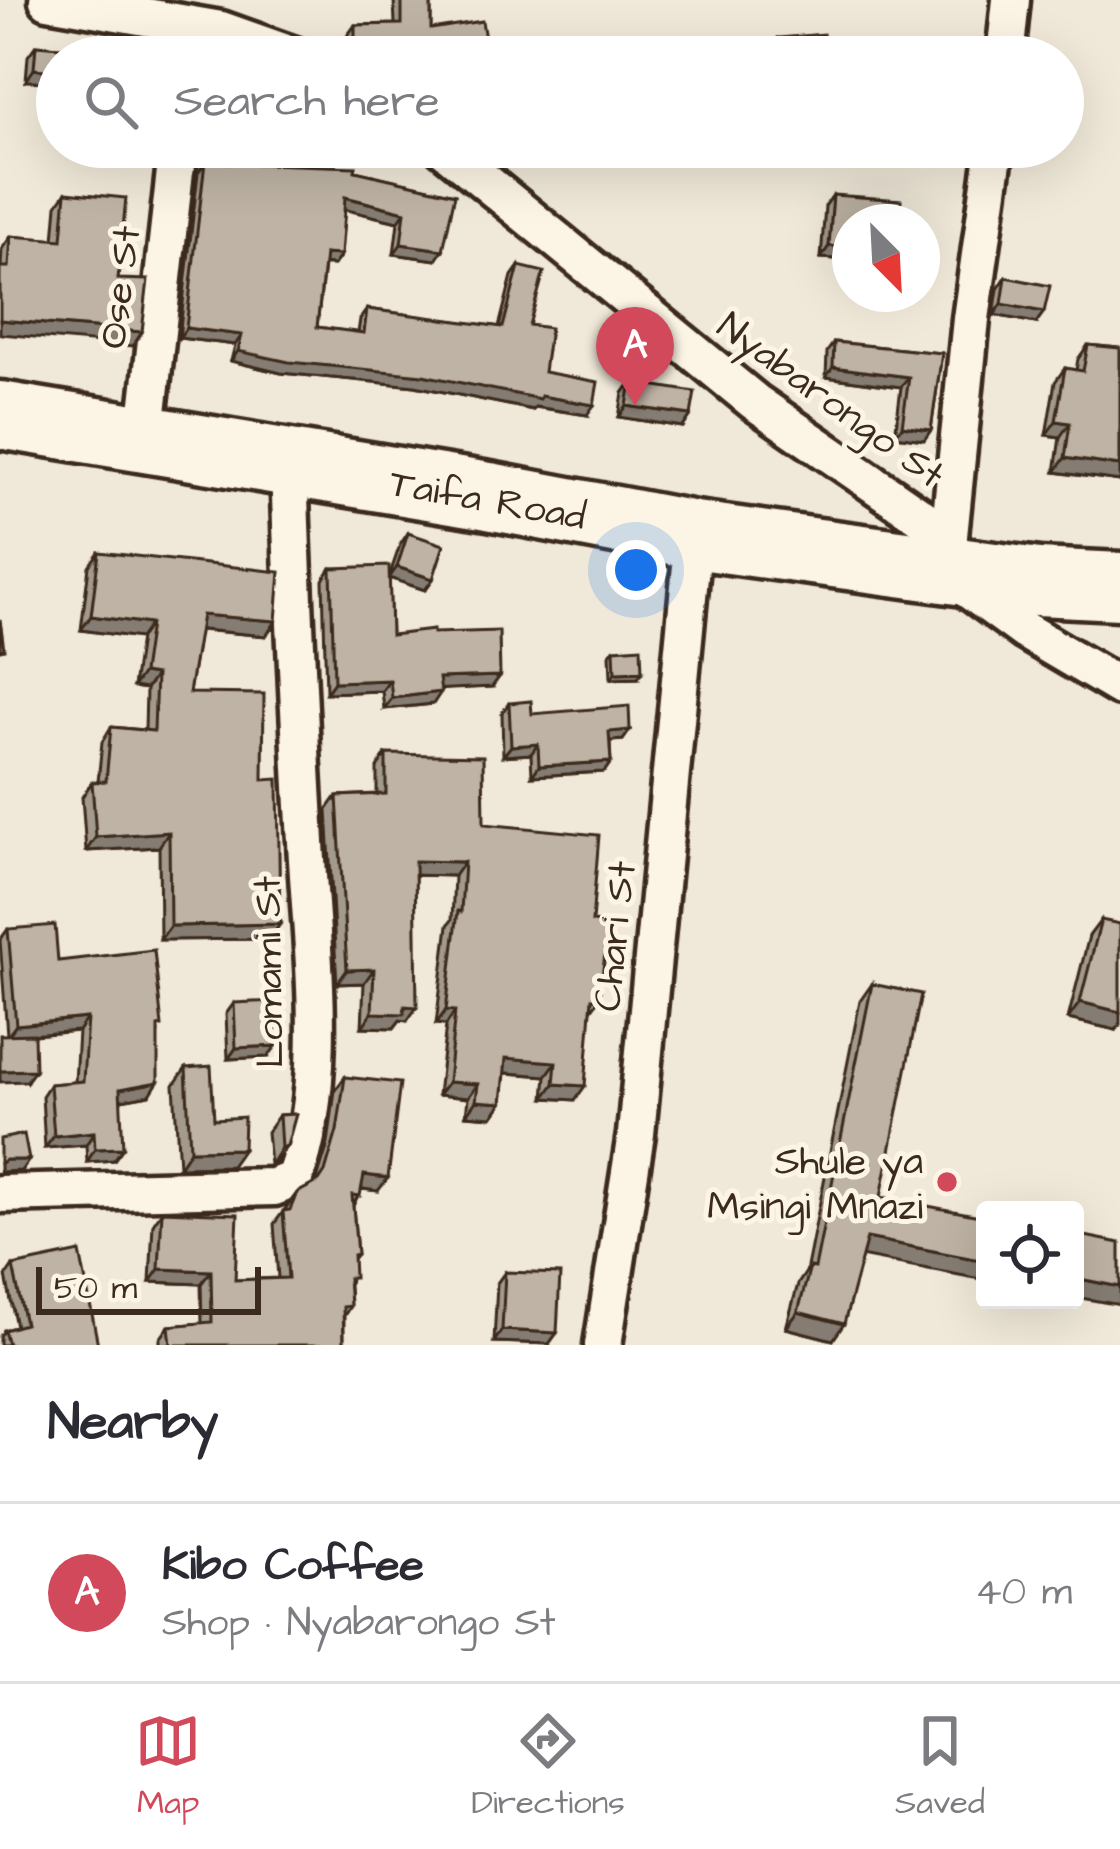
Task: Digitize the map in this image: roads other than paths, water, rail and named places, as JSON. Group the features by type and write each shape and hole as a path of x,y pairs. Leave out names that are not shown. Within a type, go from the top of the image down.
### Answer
{"highway":[{"name":"Taifa Road","path":"0,416 489,496 694,535 945,553 1038,582 1120,586"}],"street":[{"path":"48,0 228,30"},
{"path":"1007,36 1011,0"},
{"name":"Ose St","path":"145,439 176,168"},
{"name":"Nyabarongo St","path":"469,168 945,553 1025,631 1120,687"},
{"path":"945,553 992,168"},
{"name":"Lomami St","path":"0,1194 274,1187 294,1179 303,1156 318,1028 289,466"},
{"name":"Chari St","path":"603,1345 636,1134 694,535"},
{"path":"1038,582 1120,561"}],"place":[{"name":"Kibo Coffee","path":"635,406"},
{"name":"Shule ya Msingi Mnazi","path":"947,1182"}]}
